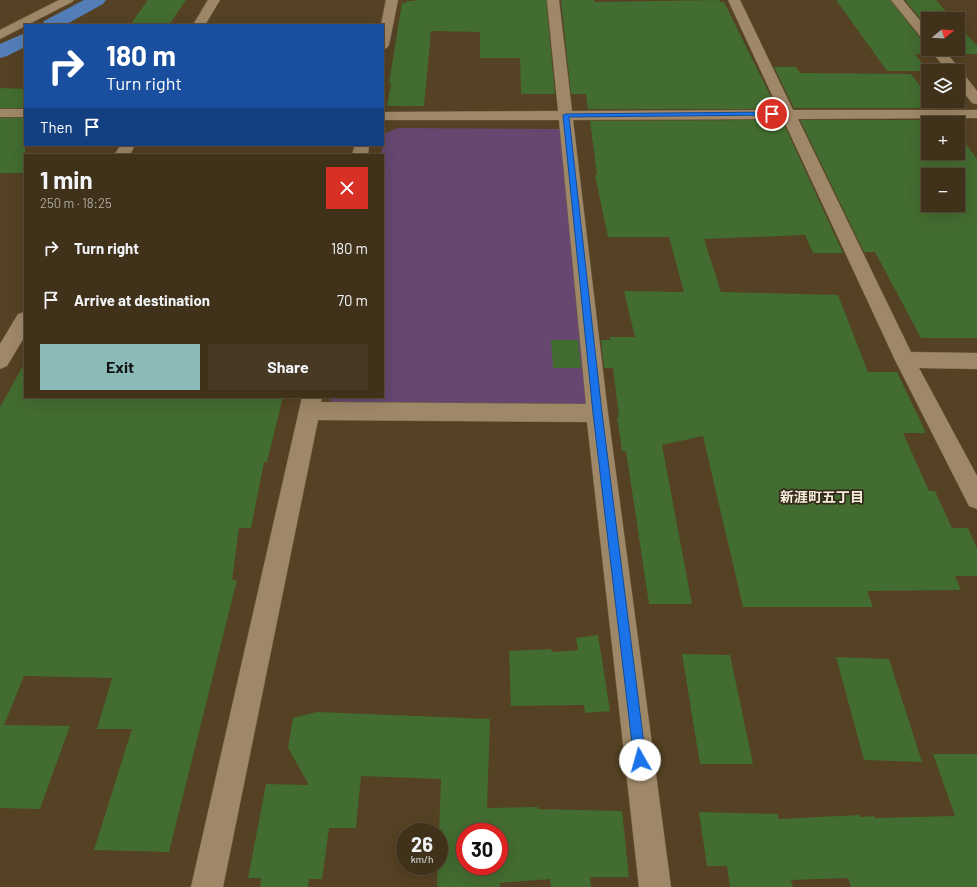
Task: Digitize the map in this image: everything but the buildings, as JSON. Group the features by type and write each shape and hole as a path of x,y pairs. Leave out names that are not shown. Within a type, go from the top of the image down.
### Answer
{"street":[{"path":"0,35 68,0"},
{"path":"200,24 214,0"},
{"path":"384,40 392,0"},
{"path":"554,0 597,413 655,887"},
{"path":"734,0 905,360 977,499"},
{"path":"897,0 921,29"},
{"path":"942,56 948,64"},
{"path":"965,85 977,100"},
{"path":"2,116 24,113"},
{"path":"384,116 977,114"},
{"path":"0,361 24,321"},
{"path":"905,360 977,361"},
{"path":"207,887 311,404 597,413"}],"shaded area":[{"path":"398,128 565,129 594,408 340,409 330,400 330,398 384,398 384,154 381,154 383,146 384,146 385,133"}],"waterway":[{"path":"53,24 97,0"},
{"path":"0,52 24,40"}],"district":[{"name":"新涯町五丁目","path":"822,496"}],"route":[{"path":"640,760 597,413 566,115 772,114"}]}
